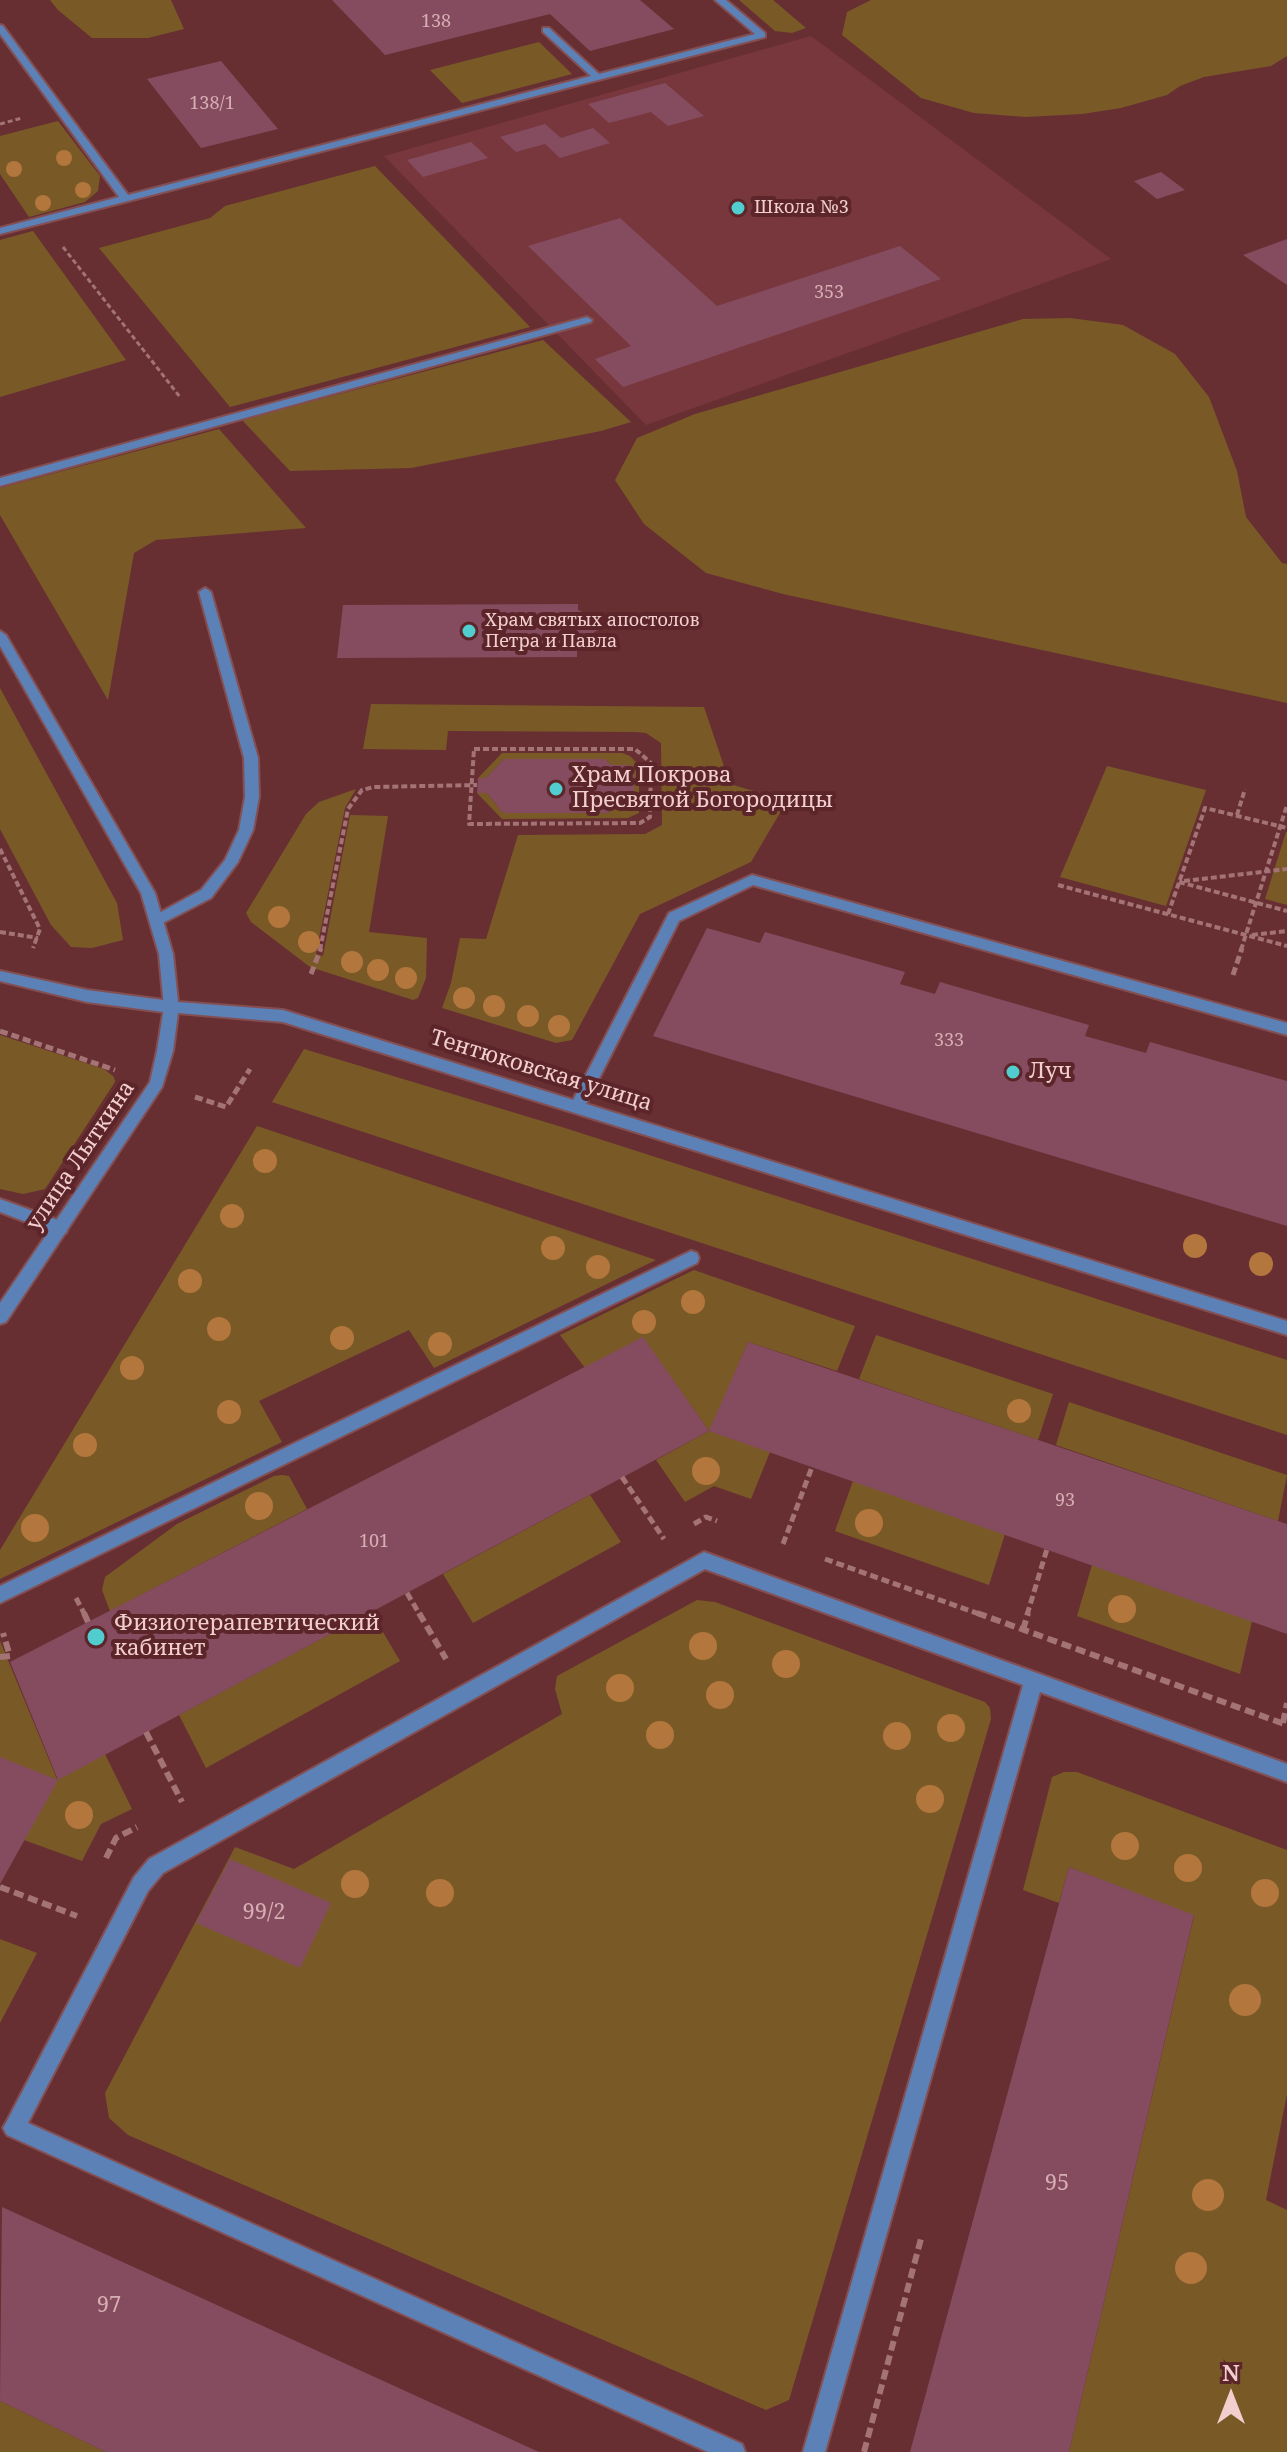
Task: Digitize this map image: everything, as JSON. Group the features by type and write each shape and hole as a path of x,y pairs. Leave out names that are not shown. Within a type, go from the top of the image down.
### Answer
{"street":[{"path":"0,231 762,35 720,0"},
{"path":"0,28 126,199"},
{"path":"546,30 597,77"},
{"path":"0,482 587,320"},
{"path":"157,921 206,894 231,862 246,830 252,797 251,758 205,592"},
{"path":"0,635 148,893 166,954 171,1007"},
{"path":"578,1106 674,917 752,880 1287,1029"},
{"name":"Тентюковская улица","path":"4,978 87,996 171,1007 283,1016 1287,1328"},
{"name":"улица Лыткина","path":"0,1317 157,1083 171,1007"},
{"path":"0,1205 60,1228"},
{"path":"0,1595 691,1258"},
{"path":"734,2452 14,2128 127,1910 156,1866 704,1560 1287,1773"},
{"path":"814,2452 1034,1680"}],"path":[{"path":"0,124 25,118"},
{"path":"42,220 203,426"},
{"path":"474,749 635,749 651,763 650,817 640,823 469,824 474,785 474,749"},
{"path":"311,974 324,934 348,809 362,790 374,787 474,785"},
{"path":"1237,815 1245,789"},
{"path":"1247,936 1287,805"},
{"path":"1168,914 1205,808 1287,828"},
{"path":"0,849 40,929 38,938 4,978"},
{"path":"1179,882 1287,869"},
{"path":"1179,882 1287,911"},
{"path":"1058,885 1287,946"},
{"path":"1247,936 1287,931"},
{"path":"0,932 38,938"},
{"path":"0,1031 115,1070"},
{"path":"195,1097 226,1107 250,1069"},
{"path":"783,1544 812,1467"},
{"path":"622,1477 665,1540"},
{"path":"706,1517 732,1526"},
{"path":"770,1540 798,1550"},
{"path":"1023,1630 1047,1549"},
{"path":"813,1555 1285,1724 1287,1703"},
{"path":"407,1593 446,1659"},
{"path":"75,1596 88,1622"},
{"path":"0,1657 10,1656"},
{"path":"146,1732 182,1802"},
{"path":"0,1887 77,1916"}],"shaded area":[{"path":"50,0 171,0 184,29 148,38 92,38"},
{"path":"739,0 773,0 806,28 792,33 775,31"},
{"path":"871,0 1287,0 1287,56 1271,66 1204,77 1180,86 1167,95 1121,108 1026,117 974,113 921,98 842,35 847,12"},
{"name":"Школа №3","path":"811,36 1111,259 646,425 384,156"},
{"path":"539,42 572,74 462,103 430,70"},
{"path":"58,121 100,176 98,191 85,202 29,217 0,174 0,136"},
{"path":"375,166 530,327 230,407 99,248 210,218 225,206"},
{"path":"33,231 126,360 0,397 0,240"},
{"path":"1070,318 1123,325 1175,354 1209,397 1237,471 1246,517 1282,563 1287,564 1287,703 783,594 706,573 644,524 615,480 637,438 695,414 1023,319"},
{"path":"543,340 631,422 601,431 411,468 290,471 242,420"},
{"path":"219,429 306,528 156,540 134,553 108,700 0,515 0,488"},
{"path":"0,688 117,903 123,940 92,948 71,947 51,925 0,829"},
{"path":"371,704 704,707 730,784 787,801 751,862 640,914 572,1040 556,1043 442,1008 451,983 460,938 486,939 518,835 645,834 662,825 661,743 646,733 635,732 448,731 446,750 363,749"},
{"path":"502,753 622,753 630,756 639,765 639,813 628,818 502,819 477,793 487,793 503,813 608,813 613,808 634,806 634,767 611,765 605,759 504,759 486,778 478,778"},
{"path":"1107,766 1206,790 1166,906 1060,877"},
{"path":"356,789 345,808 316,954 323,956 350,815 388,816 369,932 427,938 426,978 418,998 413,1000 310,967 251,922 246,913 306,814 319,802"},
{"path":"1287,832 1287,905 1265,899"},
{"path":"0,1035 104,1069 114,1077 115,1082 45,1189 23,1194 0,1189"},
{"path":"304,1049 565,1128 1287,1360 1287,1435 272,1102"},
{"path":"257,1126 656,1260 434,1368 409,1330 259,1401 282,1442 0,1579 0,1550"},
{"path":"694,1270 855,1326 837,1371 748,1342 710,1431 770,1452 751,1499 714,1486 685,1502 656,1460 709,1431 643,1338 585,1368 560,1335"},
{"path":"876,1335 1053,1394 1038,1440 859,1379"},
{"path":"1069,1402 1287,1475 1278,1521 1056,1445"},
{"path":"274,1476 289,1476 307,1509 110,1611 102,1590 105,1577 177,1524"},
{"path":"853,1481 1005,1534 989,1585 835,1531"},
{"path":"590,1495 621,1542 473,1623 443,1574"},
{"path":"1092,1565 1252,1621 1240,1674 1077,1616"},
{"path":"697,1600 715,1602 985,1702 990,1708 991,1719 789,2400 766,2410 128,2135 109,2118 105,2093 235,1847 294,1869 562,1714 555,1689 557,1676"},
{"path":"371,1612 400,1661 206,1768 179,1715"},
{"path":"0,1641 57,1779 105,1754 132,1809 101,1824 82,1861 24,1840 0,1757"},
{"path":"1064,1772 1077,1772 1287,1850 1287,2094 1266,2200 1287,2210 1287,2452 1069,2452 1194,1916 1069,1867 1059,1903 1023,1890 1052,1777"},
{"path":"0,1939 37,1953 0,2023"},
{"path":"0,2401 106,2452 0,2452"}],"building":[{"path":"332,0 640,0 674,29 590,51 550,14 385,55"},
{"path":"221,61 278,129 201,148 147,79"},
{"path":"665,83 704,116 668,126 651,112 609,123 588,104"},
{"path":"545,124 561,138 593,128 610,143 560,158 545,144 516,152 500,137"},
{"path":"471,142 488,158 423,177 407,160"},
{"path":"1161,172 1185,190 1157,199 1134,181"},
{"path":"620,218 717,306 900,246 941,279 623,387 595,359 631,346 528,246"},
{"path":"1287,239 1287,285 1243,255"},
{"name":"Храм святых апостолов Петра и Павла","path":"578,604 578,610 590,615 585,621 595,623 600,629 584,638 592,644 577,651 577,657 337,658 343,605"},
{"name":"Храм Покрова Пресвятой Богородицы","path":"504,759 605,759 611,765 629,765 634,767 634,806 613,808 608,813 503,813 487,793 477,793 478,778 486,778"},
{"name":"Луч","path":"707,928 760,943 765,932 905,972 900,984 935,994 940,982 1089,1025 1085,1036 1146,1053 1150,1042 1287,1081 1287,1226 653,1036"},
{"path":"643,1337 709,1431 58,1780 10,1662"},
{"path":"748,1342 1287,1524 1287,1634 709,1431"},
{"path":"0,1757 58,1780 0,1884"},
{"path":"230,1859 331,1903 300,1968 196,1923"},
{"path":"1069,1867 1194,1915 1069,2452 910,2452"},
{"path":"2,2207 539,2452 106,2452 0,2401"}],"place":[{"name":"Школа №3","path":"738,208"},
{"name":"Храм святых апостолов Петра и Павла","path":"469,631"},
{"name":"Храм Покрова Пресвятой Богородицы","path":"556,789"},
{"name":"Луч","path":"1013,1072"},
{"name":"Физиотерапевтический кабинет","path":"96,1637"}]}
